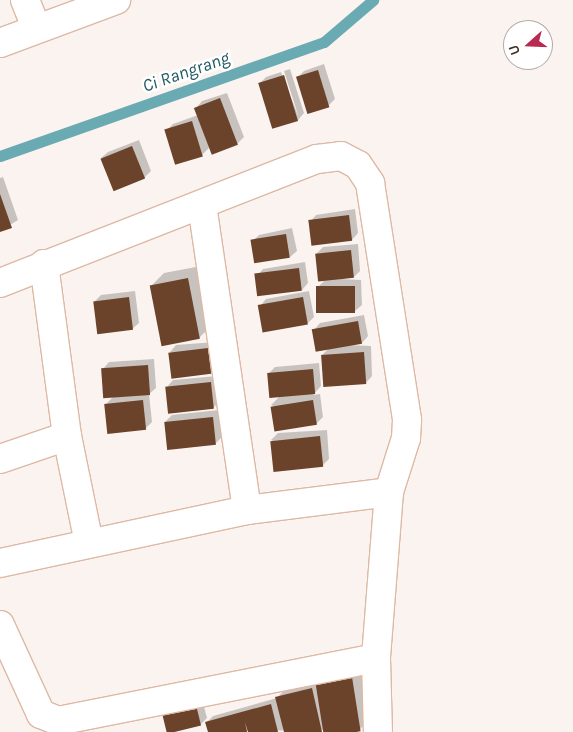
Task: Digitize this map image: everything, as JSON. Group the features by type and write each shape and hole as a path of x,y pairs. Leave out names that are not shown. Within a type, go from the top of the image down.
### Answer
{"street":[{"path":"25,0 37,29"},
{"path":"0,43 116,0"},
{"path":"0,283 44,264 326,156 350,158 365,175 370,183 407,420 406,438 389,492 376,658 378,732"},
{"path":"202,205 247,510"},
{"path":"44,264 66,436 90,543"},
{"path":"0,459 66,436"},
{"path":"0,563 247,510 389,492"},
{"path":"0,625 42,714 58,721 376,658"}],"building":[{"path":"318,70 329,107 307,114 296,77"},
{"path":"284,75 298,121 272,129 258,83"},
{"path":"220,98 238,145 212,155 194,108"},
{"path":"192,121 203,156 175,165 164,129"},
{"path":"132,146 145,178 114,191 100,159"},
{"path":"0,194 12,228 0,232"},
{"path":"349,215 352,241 311,246 308,220"},
{"path":"286,234 290,258 254,263 250,240"},
{"path":"351,250 354,278 318,282 315,254"},
{"path":"299,268 302,291 257,296 254,273"},
{"path":"188,278 200,339 162,346 150,285"},
{"path":"316,286 355,286 355,313 316,313"},
{"path":"129,297 133,330 97,334 93,301"},
{"path":"303,297 308,325 263,333 258,305"},
{"path":"358,321 362,344 316,352 312,329"},
{"path":"208,348 211,374 171,379 168,353"},
{"path":"364,352 366,384 323,387 321,355"},
{"path":"148,365 150,395 103,398 101,368"},
{"path":"313,369 315,394 269,398 267,373"},
{"path":"211,382 214,409 168,414 165,387"},
{"path":"143,400 146,430 107,434 104,404"},
{"path":"313,400 317,425 274,431 271,407"},
{"path":"213,417 216,445 167,450 164,422"},
{"path":"320,436 323,467 274,472 270,441"},
{"path":"352,677 361,731 323,732 315,683"},
{"path":"312,688 322,732 284,732 275,697"},
{"path":"271,704 278,732 248,732 245,722 247,732 208,732 205,722"},
{"path":"196,705 201,725 167,732 162,713"}],"waterway":[{"name":"Ci Rangrang","path":"0,156 324,42 373,0"}]}
